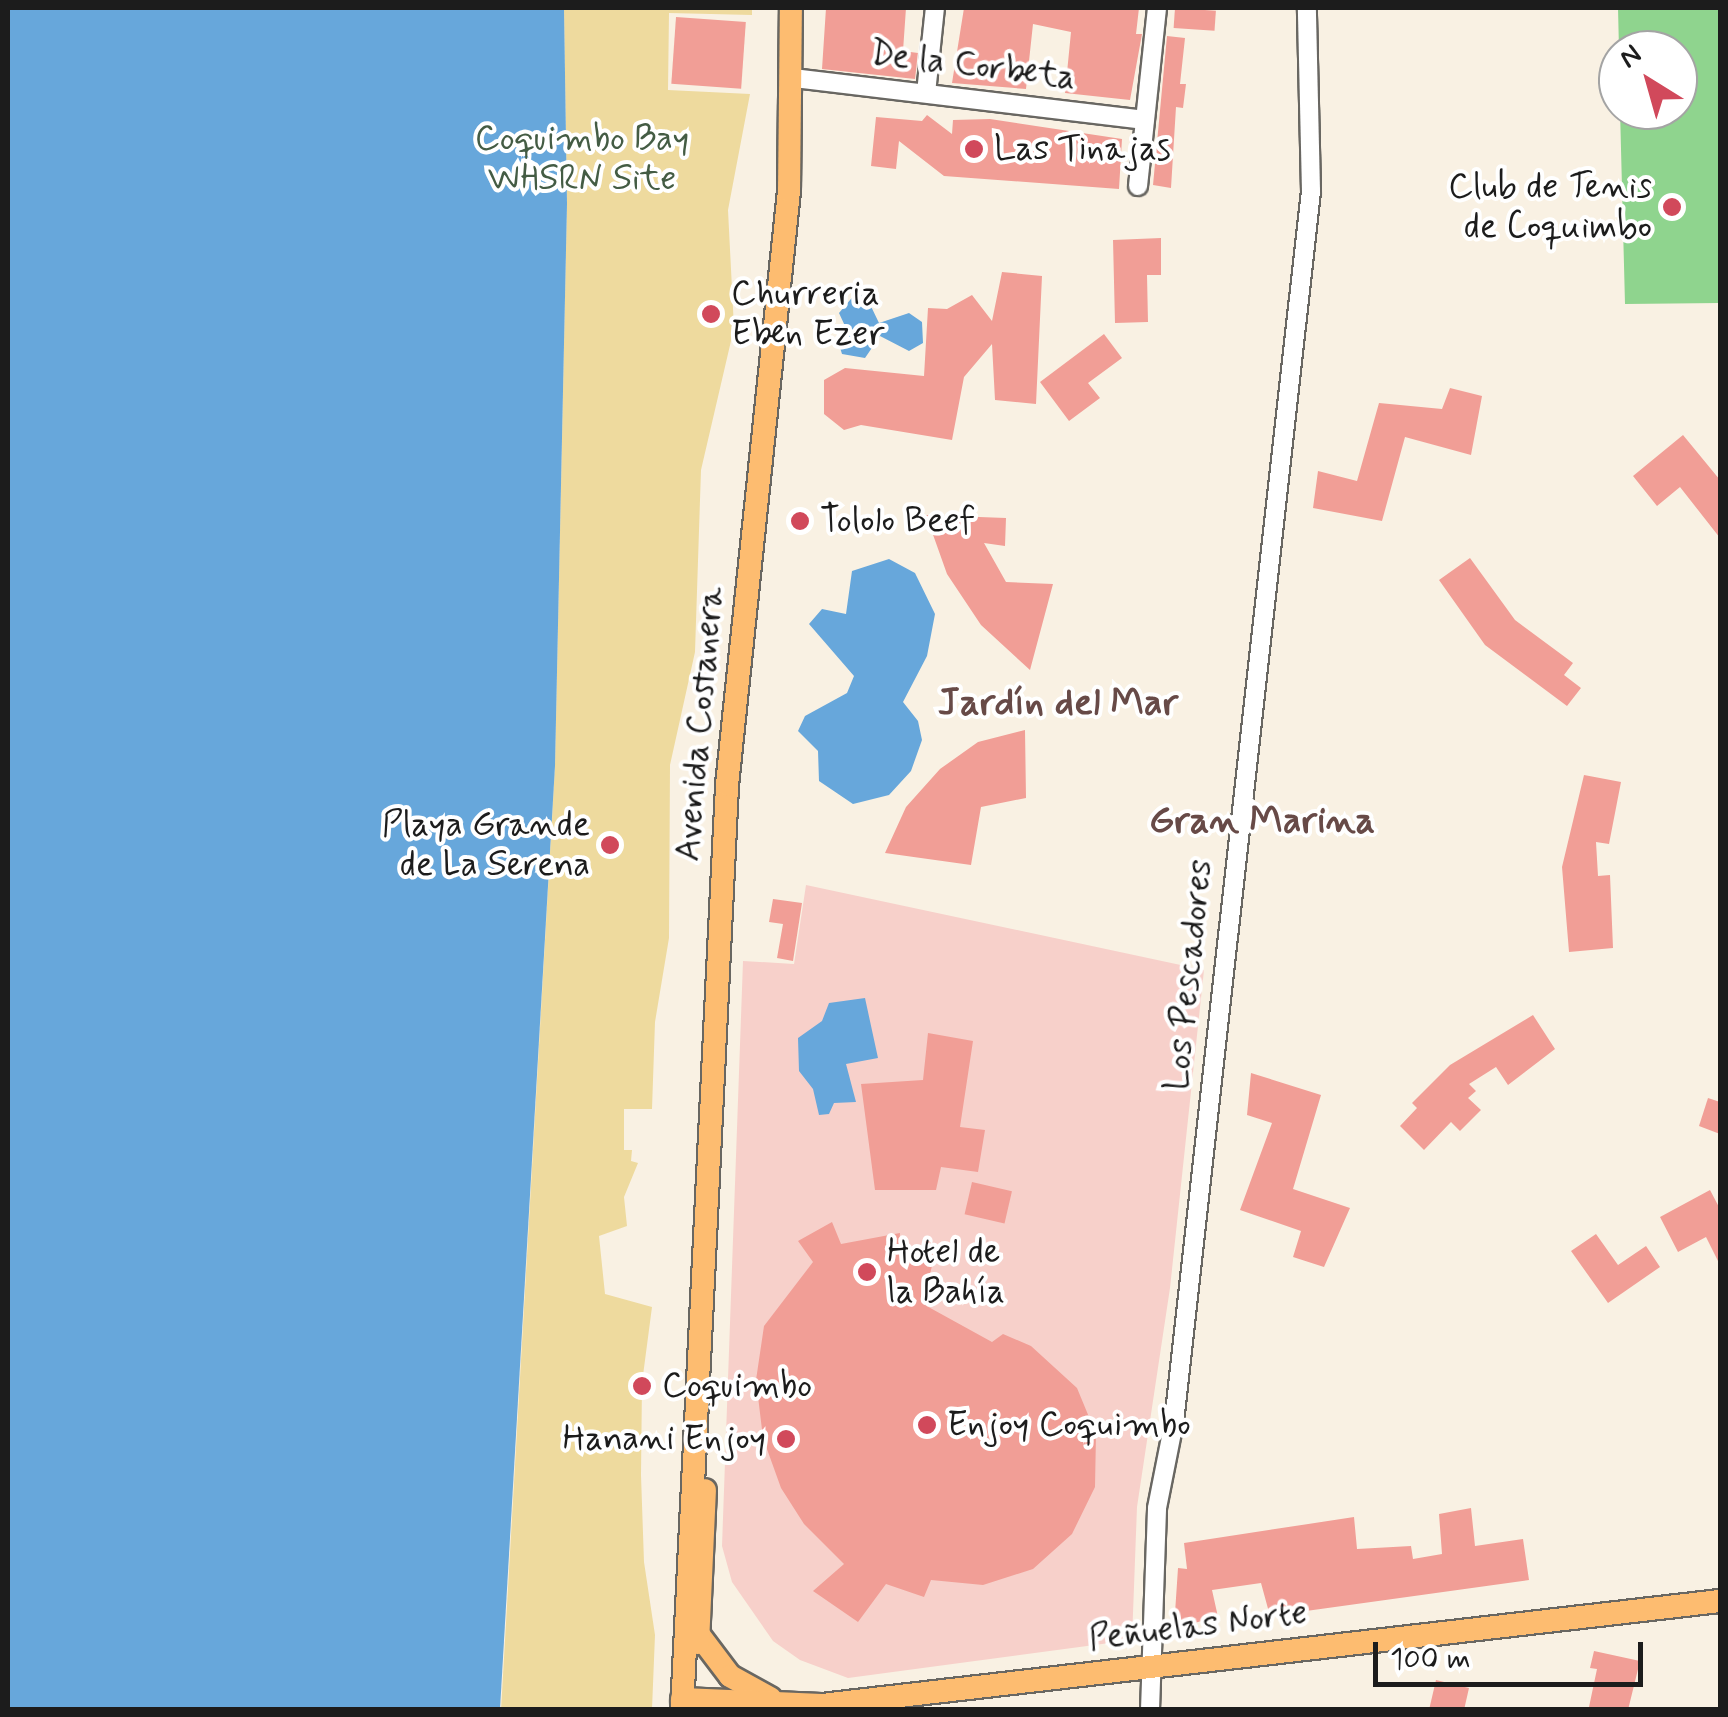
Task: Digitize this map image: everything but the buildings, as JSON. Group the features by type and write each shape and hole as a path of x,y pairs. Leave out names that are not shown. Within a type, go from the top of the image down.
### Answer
{"main road":[{"name":"Avenida Costanera","path":"689,1704 727,784 789,191 793,78 790,8"},
{"name":"Avenida Costanera","path":"689,1704 699,1635 706,1518 699,1448"},
{"name":"Peñuelas Norte","path":"689,1704 822,1704 1720,1601"},
{"path":"699,1635 730,1676 787,1706"}],"street":[{"path":"926,93 936,8"},
{"path":"1138,186 1157,8"},
{"name":"Los Pescadores","path":"1150,1710 1158,1508 1174,1422 1311,191 1308,8"},
{"name":"De la Corbeta","path":"793,78 1144,120"}],"shaded area":[{"path":"806,885 1204,970 1170,1288 1137,1507 1132,1640 848,1678 800,1660 773,1641 732,1582 722,1546 743,961 794,964"}],"green space":[{"name":"Club de Tenis de Coquimbo","path":"1618,8 1720,8 1720,303 1625,304 1621,130 1698,130 1698,30 1619,30"}],"sand":[{"name":"Playa Grande de La Serena","path":"564,8 752,8 752,15 669,13 668,90 750,94 728,210 734,328 701,470 695,652 670,765 669,938 655,1022 652,1109 624,1109 624,1150 632,1150 631,1161 638,1163 624,1197 627,1226 599,1236 605,1294 652,1307 642,1383 641,1475 644,1562 655,1635 652,1709 501,1710 555,766 567,204"}],"water":[{"path":"8,8 564,8 567,204 555,766 500,1709 8,1709"},
{"path":"856,293 867,298 879,323 909,313 922,322 923,343 909,351 880,336 865,358 842,354 837,338 845,326 839,313"},
{"path":"889,559 915,573 935,614 927,656 903,702 918,721 922,740 911,771 889,795 853,804 819,781 818,751 798,731 805,716 847,693 854,676 809,624 822,609 846,614 852,571"},
{"path":"865,998 878,1058 846,1064 856,1102 834,1103 829,1114 819,1115 813,1089 799,1071 798,1038 822,1021 829,1003"}],"place":[{"name":"Las Tinajas","path":"974,149"},
{"name":"Club de Tenis de Coquimbo","path":"1672,207"},
{"name":"Churreria Eben Ezer","path":"711,314"},
{"name":"Tololo Beef","path":"800,521"},
{"name":"Playa Grande de La Serena","path":"610,845"},
{"name":"Hotel de la Bahía","path":"867,1272"},
{"name":"Coquimbo","path":"642,1386"},
{"name":"Enjoy Coquimbo","path":"927,1425"},
{"name":"Hanani Enjoy","path":"786,1439"}],"district":[{"name":"Jardín del Mar","path":"1058,704"},
{"name":"Gran Marina","path":"1262,822"}],"park label":[{"name":"Coquimbo Bay WHSRN Site","path":"582,159"}]}
